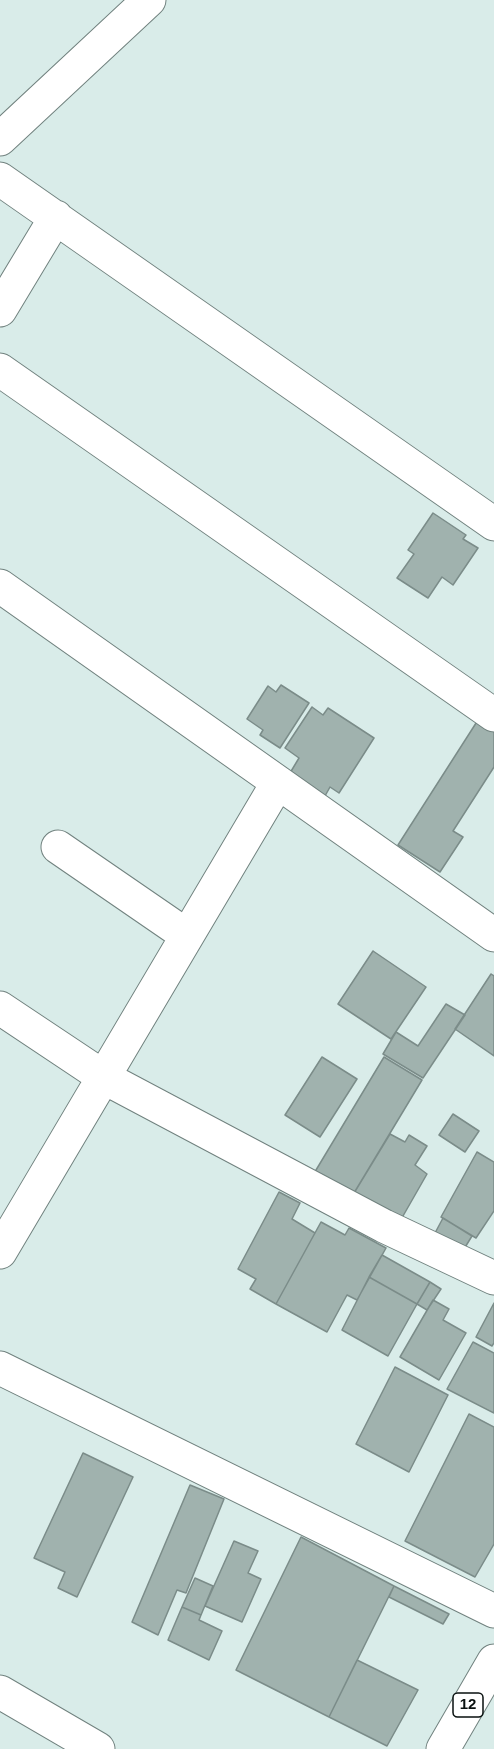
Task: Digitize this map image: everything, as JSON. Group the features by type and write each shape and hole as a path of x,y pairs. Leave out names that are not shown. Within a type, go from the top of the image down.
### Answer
{"street":[{"path":"0,139 149,0"},
{"path":"0,179 494,524"},
{"path":"0,310 56,217"},
{"path":"0,370 494,715"},
{"path":"0,586 277,784 494,935"},
{"path":"4,1236 105,1078 186,935 277,784"},
{"path":"58,847 186,935"},
{"path":"0,1008 105,1078 384,1226 494,1278"},
{"path":"0,1368 494,1611"},
{"name":"12","path":"443,1749 494,1661"},
{"path":"0,1692 98,1749"}],"building":[{"path":"433,513 466,535 463,539 478,548 453,585 442,577 428,598 397,578 414,554 408,550"},
{"path":"281,685 309,703 280,748 260,735 263,730 247,719 268,686 276,692"},
{"path":"312,707 323,715 328,708 374,738 339,793 330,787 325,796 290,773 299,758 285,748"},
{"path":"478,720 494,730 494,767 453,831 463,837 440,872 398,845"},
{"path":"373,951 426,987 391,1039 338,1004"},
{"path":"491,974 494,976 494,1056 455,1029"},
{"path":"446,1004 465,1015 423,1078 383,1054 396,1032 418,1046"},
{"path":"322,1057 357,1079 320,1137 285,1115"},
{"path":"384,1057 422,1080 351,1198 313,1175"},
{"path":"453,1114 479,1131 465,1152 439,1135"},
{"path":"390,1134 405,1142 409,1135 427,1146 415,1165 427,1174 399,1223 351,1198"},
{"path":"477,1152 494,1162 494,1211 476,1238 441,1217"},
{"path":"279,1192 300,1203 292,1219 315,1233 276,1304 250,1289 256,1279 238,1269"},
{"path":"443,1218 472,1236 464,1249 435,1233"},
{"path":"321,1222 345,1235 349,1228 386,1248 357,1300 347,1295 327,1332 276,1304"},
{"path":"382,1255 430,1282 417,1304 369,1277"},
{"path":"369,1277 417,1304 388,1356 342,1330"},
{"path":"430,1282 441,1289 427,1310 417,1304"},
{"path":"433,1300 449,1309 443,1320 466,1333 439,1380 400,1357"},
{"path":"494,1303 494,1343 492,1346 476,1337"},
{"path":"473,1342 494,1353 494,1413 447,1389"},
{"path":"395,1367 448,1395 409,1472 356,1444"},
{"path":"469,1414 494,1427 494,1544 475,1577 405,1541"},
{"path":"83,1453 133,1477 77,1597 58,1588 65,1572 34,1558"},
{"path":"190,1485 224,1499 186,1593 177,1590 158,1635 132,1622"},
{"path":"301,1537 394,1586 329,1717 236,1670"},
{"path":"234,1541 258,1551 248,1573 261,1579 242,1622 205,1606"},
{"path":"195,1578 213,1586 201,1615 182,1607"},
{"path":"394,1586 449,1614 443,1624 389,1597"},
{"path":"182,1607 201,1615 199,1620 222,1631 209,1660 168,1640"},
{"path":"357,1660 418,1690 387,1746 329,1717"}]}
